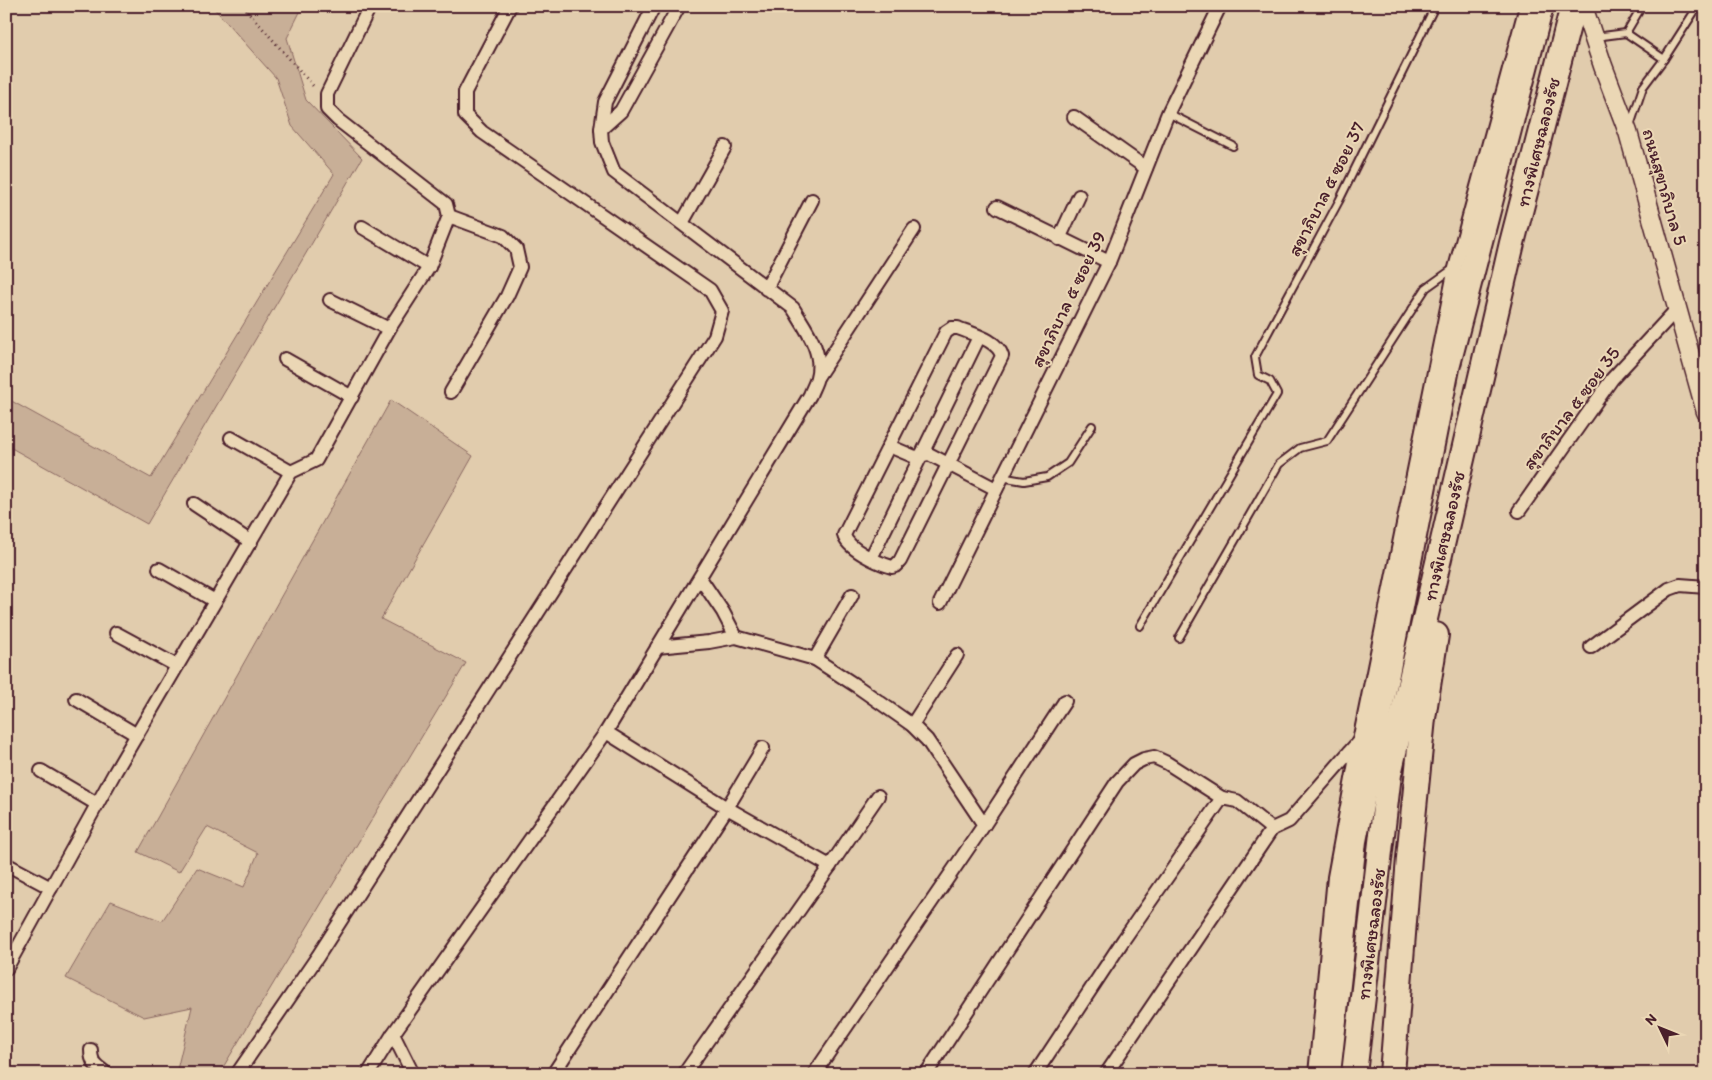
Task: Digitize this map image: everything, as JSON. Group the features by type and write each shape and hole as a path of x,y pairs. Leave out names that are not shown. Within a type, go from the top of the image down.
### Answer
{"highway":[{"name":"ทางพิเศษฉลองรัช","path":"1328,1074 1354,840 1445,377 1470,274 1541,6"},
{"name":"ทางพิเศษฉลองรัช","path":"1354,1074 1389,774 1512,243 1582,8"},
{"path":"1392,1074 1408,867 1423,718 1464,451"}],"main road":[{"name":"ถนนสุขาภิบาล 5","path":"1582,8 1628,132 1706,412"}],"street":[{"path":"8,962 137,734 291,472 316,460 389,329 429,267 449,216 446,204 338,120 327,109 326,94 370,6"},
{"path":"237,1074 318,956 715,336 722,311 710,290 482,132 465,115 465,92 510,6"},
{"path":"654,6 605,102 601,129 602,142 614,172 793,308 817,353 818,376"},
{"path":"601,129 621,111 679,6"},
{"name":"สุขาภิบาล ๕ ซอย 39","path":"940,603 1109,262 1168,113 1220,6"},
{"path":"1315,1074 1334,877 1358,741 1455,268 1526,6"},
{"path":"643,25 664,35"},
{"path":"1074,117 1146,168"},
{"path":"682,223 725,146"},
{"path":"1059,239 1079,196"},
{"path":"766,289 812,200"},
{"path":"997,207 1109,262"},
{"path":"449,216 503,236 516,249 520,267 507,296 451,392"},
{"path":"362,227 429,267"},
{"path":"368,1074 393,1034 606,732 810,395 818,376 914,230"},
{"path":"330,300 389,329"},
{"name":"สุขาภิบาล ๕ ซอย 35","path":"1519,512 1612,378 1677,309"},
{"path":"952,328 958,328 994,344 1001,351 1002,356 900,562 892,567 855,550 845,540 844,535 889,446 946,332 952,328"},
{"path":"871,558 979,338"},
{"path":"285,359 352,397"},
{"path":"231,438 291,472"},
{"path":"889,446 915,457 929,454 949,464 999,483"},
{"path":"194,504 251,542"},
{"path":"159,569 215,601"},
{"path":"700,578 723,612 736,637"},
{"path":"1591,647 1669,589 1680,585 1706,587"},
{"path":"815,659 852,595"},
{"path":"116,633 177,666"},
{"path":"657,646 709,642 736,637 815,659 912,725 927,740 984,825"},
{"path":"912,725 957,655"},
{"path":"76,698 137,734"},
{"path":"814,1074 984,825 1065,700"},
{"path":"606,732 727,808 830,866"},
{"path":"1106,1074 1272,829 1289,821 1358,741"},
{"path":"553,1074 727,808 763,748"},
{"path":"926,1074 1117,782 1134,764 1154,757 1167,763 1222,798 1237,802 1272,829"},
{"path":"41,772 97,804"},
{"path":"684,1074 878,796"},
{"path":"1035,1074 1124,939 1222,798"},
{"path":"6,864 51,888"},
{"path":"393,1034 413,1074"},
{"path":"91,1050 91,1059 107,1074"}],"lane":[{"name":"สุขาภิบาล ๕ ซอย 37","path":"1140,626 1277,394 1270,381 1258,375 1255,358 1339,200 1436,6"},
{"path":"1626,33 1642,6"},
{"path":"1628,132 1642,86 1664,59 1698,6"},
{"path":"1594,37 1626,33 1664,59"},
{"path":"1168,113 1233,146"},
{"path":"1179,638 1279,464 1300,448 1327,441 1426,288 1455,268"},
{"path":"999,483 1047,477 1068,463 1092,426"}],"path":[{"path":"242,6 317,90 326,94"}],"shaded area":[{"path":"212,6 303,6 287,38 306,100 362,158 147,524 6,445 6,398 151,478 334,174 292,126 276,78"},
{"path":"391,400 473,456 381,619 466,663 219,1074 176,1074 192,1007 144,1017 66,978 111,901 162,921 197,868 244,887 258,853 207,827 179,872 138,852"}]}
